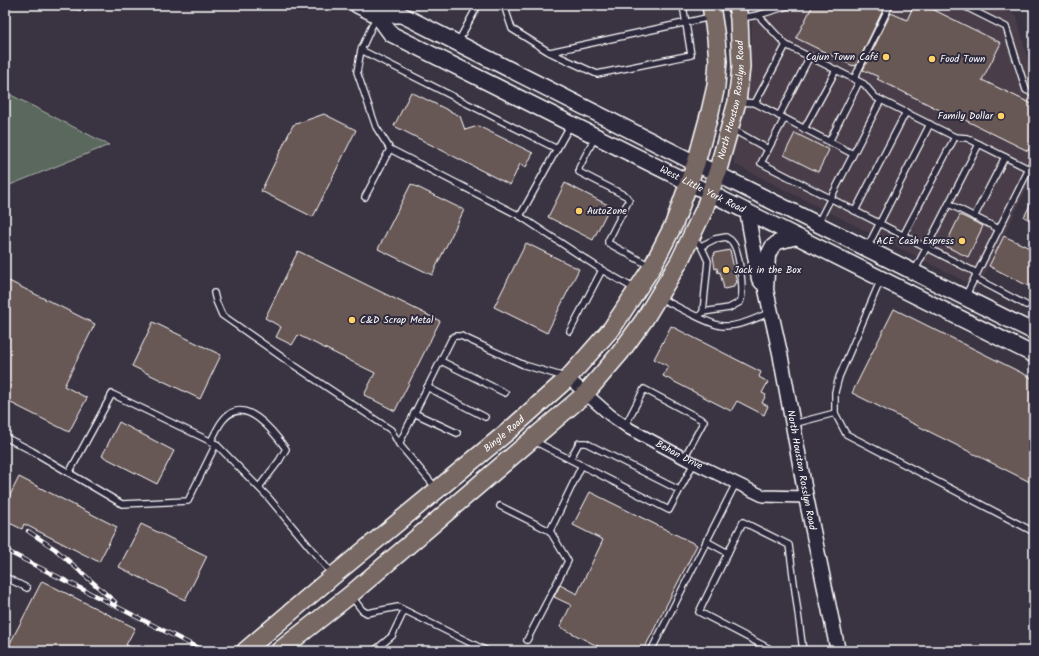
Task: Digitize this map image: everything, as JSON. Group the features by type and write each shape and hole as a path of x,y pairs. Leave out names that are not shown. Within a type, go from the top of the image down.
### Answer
{"main road":[{"name":"West Little York Road","path":"366,9 402,15 1034,332"},
{"name":"West Little York Road","path":"366,9 391,34 448,64 747,211 1034,355"},
{"path":"712,11 739,13"},
{"name":"North Houston Rosslyn Road","path":"696,163 716,86 718,60 712,11"},
{"name":"North Houston Rosslyn Road","path":"710,194 737,102 741,67 739,13"},
{"path":"448,64 458,43"},
{"name":"Bingle Road","path":"245,651 512,428 568,378 612,328 652,267 674,224 696,163"},
{"path":"279,651 350,595 585,394 620,353 644,320 679,262 695,242 710,194"},
{"path":"905,290 914,272"},
{"path":"333,576 350,595"}],"street":[{"name":"North Houston Rosslyn Road","path":"747,211 760,279 766,290 771,312 806,496 838,651"},
{"name":"North Houston Rosslyn Road","path":"766,290 768,255 772,247 778,242 797,237"},
{"name":"Behan Drive","path":"568,378 585,394 625,426 689,460 763,496 806,496"}],"lane":[{"path":"69,5 84,7 86,5"},
{"path":"458,43 478,5"},
{"path":"504,5 512,29 549,52 597,74 691,55 683,5"},
{"path":"739,13 758,15 791,5"},
{"path":"829,142 890,5"},
{"path":"962,5 1006,27 1026,90 1034,94"},
{"path":"366,9 362,50 357,72 376,127 390,149 520,216 602,270 637,290"},
{"path":"549,52 687,23 712,11"},
{"path":"758,15 786,45 864,84 875,97 955,137 967,138 1029,169"},
{"path":"755,103 786,45"},
{"path":"362,50 557,149"},
{"path":"810,56 761,163 927,247 1026,305"},
{"path":"804,129 836,70"},
{"path":"818,224 881,100"},
{"path":"737,102 755,103 853,154"},
{"path":"855,211 906,112"},
{"path":"520,216 571,124"},
{"path":"867,248 930,124"},
{"path":"730,128 768,148"},
{"path":"595,136 579,168 579,172 626,196 629,200 608,243 652,267"},
{"path":"903,236 955,137"},
{"path":"914,272 979,144"},
{"path":"365,197 390,149"},
{"path":"974,217 1005,157"},
{"path":"965,297 1034,159"},
{"path":"949,204 999,229"},
{"path":"697,316 703,312 729,308 740,302 742,292 737,252 733,242 726,237 695,242 708,261 703,312"},
{"path":"570,332 602,270"},
{"path":"881,278 839,378 835,392 834,413 846,434 1034,532"},
{"path":"214,293 222,315 391,430 399,444 438,490"},
{"path":"658,297 697,316 722,326 740,324 771,312"},
{"path":"399,444 440,361 452,338 455,336 461,336 524,366 568,378"},
{"path":"440,361 505,393"},
{"path":"427,387 486,417"},
{"path":"532,440 669,510 680,490 689,460 704,421 644,389 625,426"},
{"path":"69,473 112,394 214,442 259,487 333,576"},
{"path":"5,438 122,504 188,501 224,419 237,410 247,412 260,418 277,436 286,449 279,461 259,487"},
{"path":"414,413 457,433"},
{"path":"793,424 834,413"},
{"path":"570,459 579,443 586,443 680,490"},
{"path":"550,531 582,465"},
{"path":"651,651 736,483"},
{"path":"500,506 550,531 568,561 527,640"},
{"path":"774,651 699,612 743,522 789,545 803,651"},
{"path":"706,541 728,553"},
{"path":"5,577 27,588"},
{"path":"350,595 362,610 367,613 398,608 487,651"},
{"path":"374,651 392,636 404,611"}],"shaded area":[{"path":"763,5 995,5 1017,16 1031,75 1034,77 1034,174 978,288 734,164 733,151 744,107 750,61 753,8"}],"green space":[{"path":"5,92 109,145 5,187"}],"building":[{"path":"813,5 874,5 883,10 856,66 853,66 796,38"},
{"path":"914,5 924,5 1001,43 982,80 1034,105 1034,139 1028,151 963,119 962,121 877,79 879,77 863,70 891,13 907,20"},
{"path":"411,92 460,116 465,130 478,126 533,153 526,167 520,164 510,185 394,126"},
{"path":"324,114 356,130 313,217 261,191 293,125"},
{"path":"795,133 829,150 818,172 784,155"},
{"name":"AutoZone","path":"565,183 610,206 593,240 548,217"},
{"path":"411,184 464,210 432,275 378,249"},
{"path":"1034,197 1034,222 1024,217"},
{"path":"960,215 983,226 968,257 945,246"},
{"path":"1004,236 1034,250 1034,289 989,266"},
{"path":"526,243 579,269 547,333 494,307"},
{"name":"Jack in the Box","path":"730,250 737,283 734,284 734,287 724,289 720,272 718,273 717,268 715,269 713,256 715,255 714,253"},
{"name":"C&D Scrap Metal","path":"298,251 440,321 395,411 364,395 375,373 298,335 292,345 276,337 281,327 265,318"},
{"path":"5,279 95,324 64,386 87,398 69,432 5,400"},
{"path":"894,309 1034,379 1034,484 852,393"},
{"path":"153,322 221,355 200,399 132,366"},
{"path":"671,326 761,372 759,377 768,382 762,393 766,395 762,403 768,406 764,415 737,401 731,411 663,376 668,366 654,359"},
{"path":"119,422 174,451 157,484 102,456"},
{"path":"19,477 117,527 99,562 24,524 22,529 5,521 5,505"},
{"path":"590,492 697,545 643,651 607,651 560,627 571,605 554,597 560,585 577,594 603,540 573,525"},
{"path":"141,524 207,556 185,600 119,567"},
{"path":"42,581 135,628 126,645 139,651 6,651"}],"railway":[{"path":"28,531 55,549 115,602"},
{"path":"5,550 204,651"}],"place":[{"name":"Cajun Town Café","path":"886,57"},
{"name":"Food Town","path":"932,59"},
{"name":"Family Dollar","path":"1001,116"},
{"name":"AutoZone","path":"579,211"},
{"name":"ACE Cash Express","path":"962,241"},
{"name":"Jack in the Box","path":"726,270"},
{"name":"C&D Scrap Metal","path":"352,320"}]}
